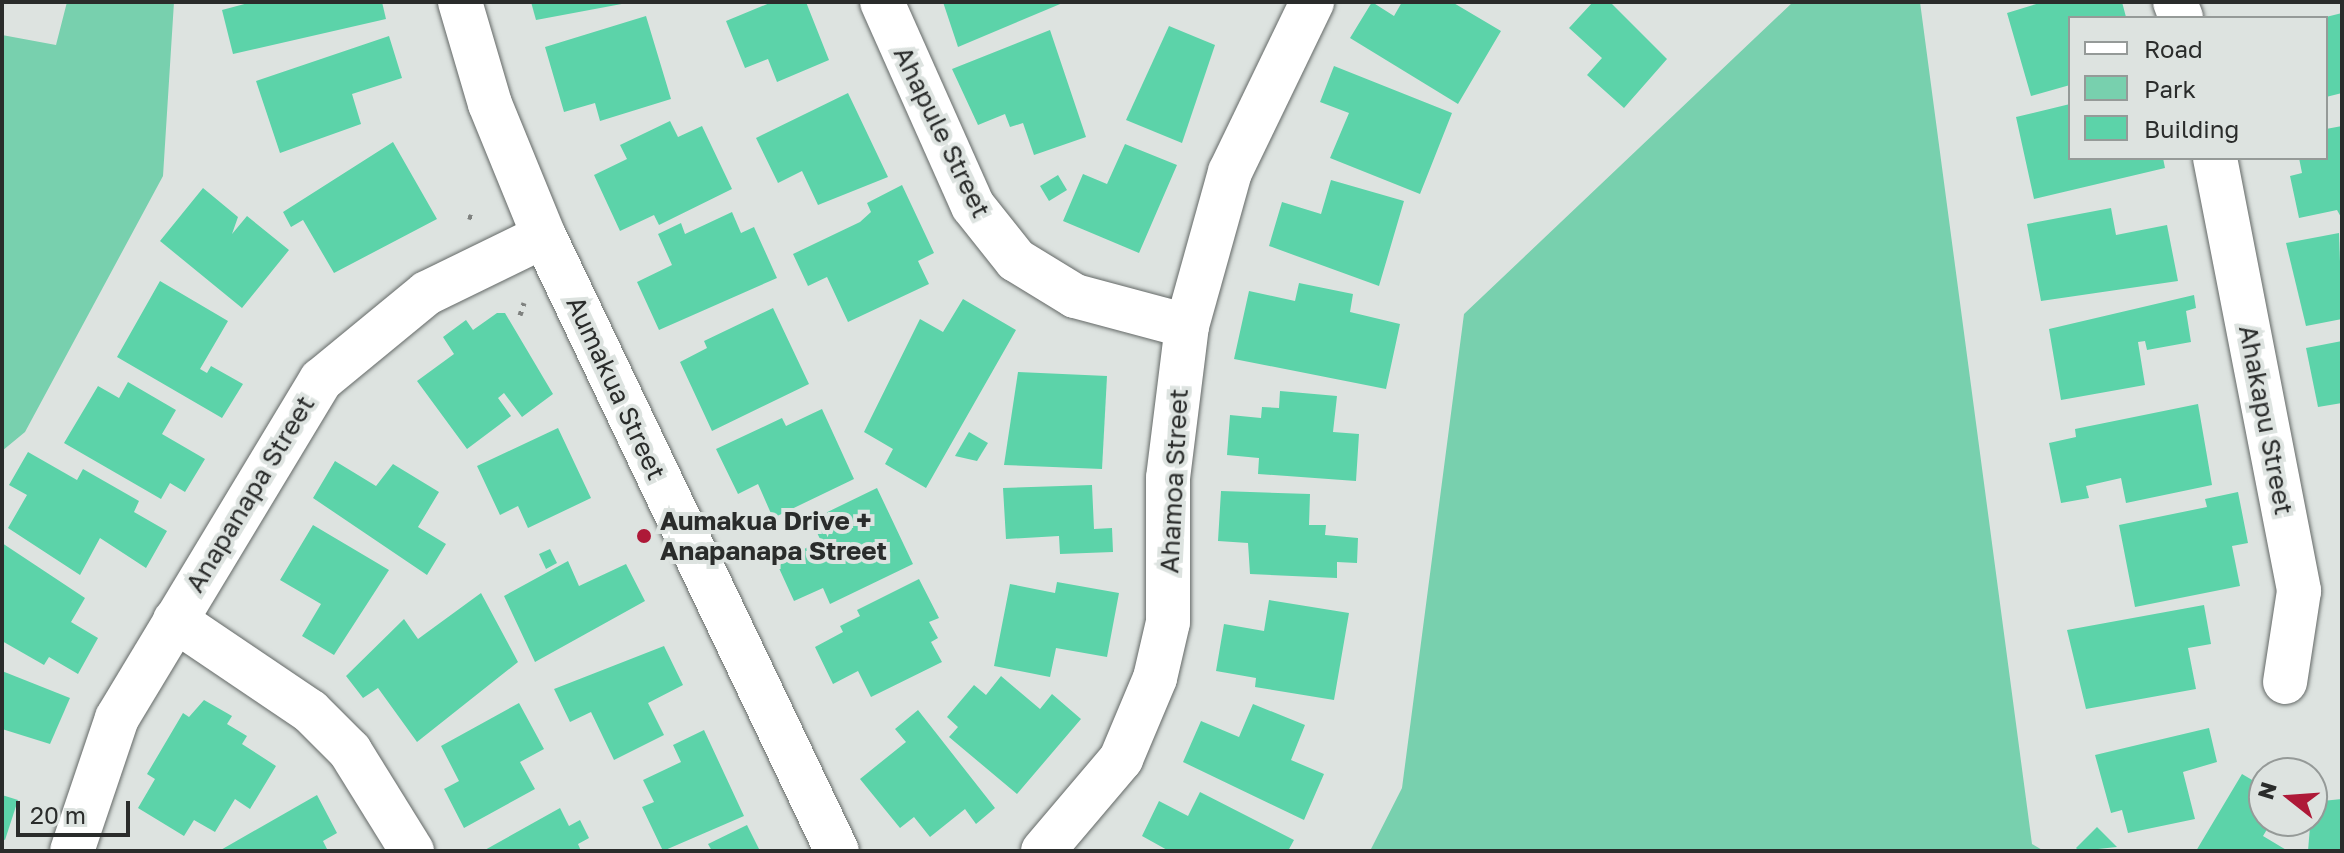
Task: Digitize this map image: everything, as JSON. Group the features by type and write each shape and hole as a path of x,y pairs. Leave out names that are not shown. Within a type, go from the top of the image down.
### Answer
{"street":[{"name":"Aumakua Street","path":"460,2 490,104 544,236 837,851"},
{"name":"Ahapule Street","path":"882,2 973,206 1016,260 1075,296 1187,326"},
{"name":"Ahamoa Street","path":"1043,851 1121,759 1155,678 1168,622 1168,478 1187,326 1230,172 1312,2"},
{"name":"Ahakapu Street","path":"2215,160 2299,591 2285,682"},
{"name":"Anapanapa Street","path":"72,851 96,765 175,620 295,414 347,352 427,293 544,236"},
{"path":"175,620 310,711 350,751 412,851"}],"path":[{"path":"468,216 477,219"},
{"path":"520,315 524,303"}],"green space":[{"path":"67,2 174,2 163,176 25,432 2,451 2,35 56,45"},
{"path":"1793,2 1920,2 2032,844 2044,851 1370,851 1402,788 1464,314"}],"building":[{"path":"252,2 382,2 386,19 233,54 222,10"},
{"path":"531,2 627,2 627,3 536,20"},
{"path":"772,2 806,2 829,60 777,82 768,59 745,68 726,21"},
{"path":"943,2 1065,2 958,47"},
{"path":"1372,2 1394,16 1402,2 1452,2 1501,31 1458,104 1350,38"},
{"path":"1593,2 1610,2 1667,59 1624,108 1587,75 1602,58 1569,28"},
{"path":"2043,2 2122,2 2126,16 2068,16 2068,86 2031,96 2007,13"},
{"path":"2342,13 2342,93 2328,96 2328,16"},
{"path":"646,16 671,99 600,121 595,103 564,112 545,47"},
{"path":"1169,26 1215,45 1182,143 1126,120"},
{"path":"1050,30 1086,137 1034,155 1023,123 1010,127 1005,114 978,125 952,69"},
{"path":"389,36 402,78 352,94 361,124 280,153 256,81"},
{"path":"1334,66 1452,113 1420,194 1330,158 1349,113 1320,102"},
{"path":"848,93 888,177 818,205 802,171 778,183 756,138"},
{"path":"2068,104 2068,160 2163,160 2165,168 2034,199 2016,117"},
{"path":"670,121 678,137 702,126 732,189 659,225 654,215 620,231 594,175 627,159 620,145"},
{"path":"2342,126 2342,219 2337,210 2299,218 2290,176 2302,173 2299,160 2328,160 2328,129"},
{"path":"393,142 437,219 334,273 303,220 291,227 283,212"},
{"path":"1125,144 1177,165 1139,253 1063,221 1083,174 1107,184"},
{"path":"1058,175 1067,190 1049,201 1040,186"},
{"path":"1331,180 1404,201 1379,286 1269,246 1282,202 1321,214"},
{"path":"902,185 934,253 918,261 929,284 848,322 827,277 808,286 793,254 860,222 871,212 867,203"},
{"path":"203,188 238,217 232,234 247,216 289,250 242,308 160,241"},
{"path":"2111,208 2116,235 2167,225 2178,281 2041,301 2027,224"},
{"path":"732,212 741,233 754,227 777,278 659,330 637,282 672,265 658,234 681,223 685,234"},
{"path":"2339,233 2342,319 2306,326 2286,243"},
{"path":"160,281 228,321 200,369 207,373 211,366 243,384 222,418 117,357"},
{"path":"1299,283 1353,294 1350,312 1400,324 1386,389 1234,359 1249,291 1295,301"},
{"path":"2194,295 2196,308 2186,311 2191,342 2147,350 2145,341 2138,342 2145,385 2061,400 2049,329"},
{"path":"963,299 1016,330 926,488 885,464 893,449 864,432 920,319 943,332"},
{"path":"773,308 809,384 712,431 680,362 707,348 704,341"},
{"path":"497,313 505,313 553,394 522,417 504,393 498,398 511,416 467,449 417,381 454,354 443,337 466,320 473,330"},
{"path":"2342,341 2342,403 2318,407 2306,348"},
{"path":"1018,372 1107,376 1102,469 1004,465"},
{"path":"128,382 176,410 162,434 205,459 185,492 170,483 161,499 64,443 98,386 119,398"},
{"path":"1280,391 1337,396 1333,432 1359,434 1356,481 1258,474 1259,458 1227,455 1230,415 1261,418 1262,407 1279,408"},
{"path":"2198,404 2212,485 2126,503 2121,478 2086,486 2089,498 2061,503 2049,443 2076,437 2075,429"},
{"path":"822,409 854,479 773,518 758,484 738,494 716,449 782,418 786,426"},
{"path":"558,428 591,498 528,528 518,506 500,515 477,466"},
{"path":"969,432 988,443 977,461 955,456"},
{"path":"28,452 77,480 83,469 139,501 134,512 167,531 146,568 100,538 80,575 8,528 27,495 9,485"},
{"path":"335,461 376,486 393,464 439,492 418,527 446,544 427,575 313,498"},
{"path":"1092,485 1094,529 1112,528 1113,552 1060,554 1059,536 1006,539 1003,488"},
{"path":"877,488 913,564 830,604 823,588 794,601 778,566 820,539 811,520"},
{"path":"1221,491 1310,494 1309,525 1326,525 1325,535 1358,538 1357,563 1337,562 1337,578 1250,574 1248,543 1218,541"},
{"path":"2238,492 2248,543 2232,546 2240,586 2135,607 2119,525 2207,507 2205,499"},
{"path":"313,525 389,570 334,655 302,636 321,604 280,580"},
{"path":"2,543 85,598 71,622 98,638 78,674 49,657 44,665 2,641"},
{"path":"550,549 557,563 546,569 539,554"},
{"path":"568,561 579,586 626,564 645,601 535,662 504,596"},
{"path":"919,579 939,618 929,622 938,638 931,642 942,662 871,697 858,671 833,684 815,647 843,632 840,626 860,616 857,610"},
{"path":"1057,582 1119,593 1107,657 1056,648 1050,677 994,666 1010,584 1055,593"},
{"path":"481,593 518,662 417,742 378,688 363,698 346,676 404,619 418,639"},
{"path":"1269,600 1349,613 1334,700 1255,687 1256,678 1216,671 1224,624 1264,631"},
{"path":"2204,605 2211,644 2188,648 2196,689 2086,709 2067,630"},
{"path":"664,646 683,685 648,703 664,735 614,760 591,712 570,722 554,689"},
{"path":"2,671 70,698 50,744 2,729"},
{"path":"1001,676 1040,709 1052,694 1081,719 1017,794 949,737 958,727 947,717 974,685 986,695"},
{"path":"204,700 232,716 227,724 247,736 242,744 276,766 250,809 235,799 215,832 194,820 184,836 138,808 155,779 147,774 183,713 189,717"},
{"path":"519,703 544,749 520,762 535,789 464,828 444,789 459,781 441,746"},
{"path":"1253,704 1305,725 1291,760 1324,774 1304,820 1183,762 1201,721 1239,737"},
{"path":"918,710 995,808 976,824 965,809 930,837 914,817 900,828 860,779 906,742 895,729"},
{"path":"2209,728 2217,762 2183,772 2195,819 2128,833 2122,810 2111,813 2095,755"},
{"path":"704,730 744,816 663,851 642,807 654,802 643,780 681,762 673,745"},
{"path":"2242,774 2248,778 2248,837 2265,837 2288,851 2196,851"},
{"path":"1200,792 1294,840 1288,851 1169,851 1142,836 1159,801 1188,816"},
{"path":"2,795 18,800 5,840 2,839"},
{"path":"317,795 337,833 323,841 328,851 219,851"},
{"path":"2342,799 2342,851 2308,851 2309,837 2328,837 2328,800"},
{"path":"560,808 569,826 580,820 589,838 578,844 581,851 483,851"},
{"path":"747,825 760,851 712,851 708,844"},
{"path":"2097,827 2117,847 2079,851 2076,848"}],"place":[{"name":"Aumakua Drive + Anapanapa Street","path":"644,536"}]}
